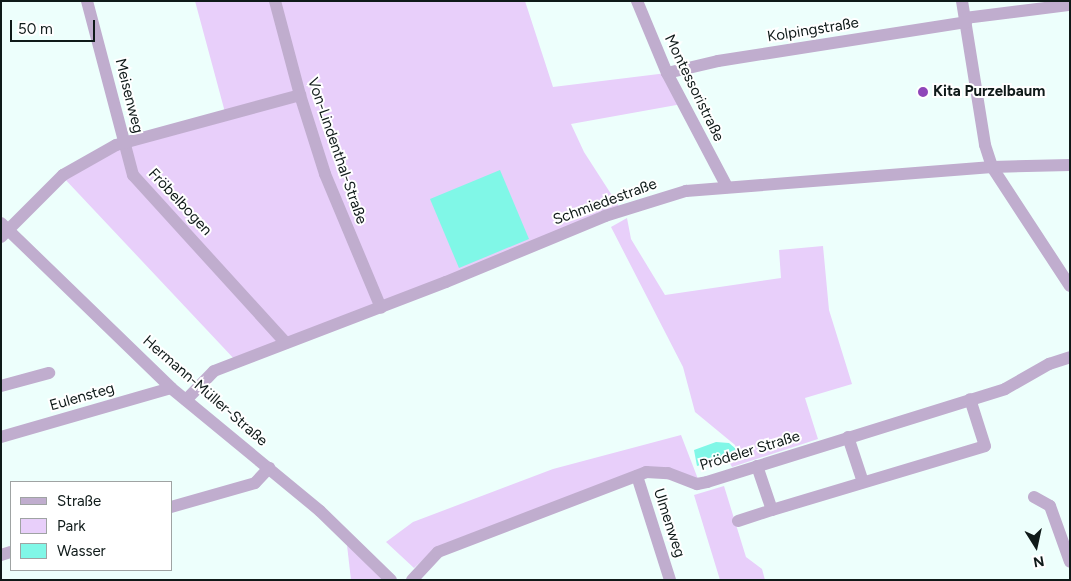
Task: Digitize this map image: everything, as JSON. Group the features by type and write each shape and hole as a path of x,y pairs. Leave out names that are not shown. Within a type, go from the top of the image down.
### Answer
{"street":[{"name":"Meisenweg","path":"4,230 63,175 126,143 87,1"},
{"name":"Von-Lindenthal-Straße","path":"275,1 300,95 339,212 381,308"},
{"name":"Montessoristraße","path":"637,1 666,73 727,187"},
{"path":"962,1 985,145 992,167 1070,286"},
{"name":"Kolpingstraße","path":"666,73 718,61 965,20 1070,5"},
{"path":"126,143 300,95"},
{"name":"Fröbelbogen","path":"126,143 133,175 286,343"},
{"name":"Schmiedestraße","path":"186,400 214,371 381,308 605,216 686,191 992,167 1070,165"},
{"name":"Hermann-Müller-Straße","path":"4,230 171,388 320,511 391,580"},
{"name":"Prödeler Straße","path":"412,580 438,552 638,476 659,471 696,484 1005,389 1049,364 1070,357"},
{"path":"1,386 49,372"},
{"name":"Eulensteg","path":"1,437 171,388"},
{"path":"738,520 985,446 970,399"},
{"path":"848,437 862,482"},
{"path":"758,466 772,510"},
{"path":"172,507 255,483 269,468"},
{"name":"Ulmenweg","path":"638,476 670,580"},
{"path":"1034,497 1050,506 1070,562"}],"green space":[{"path":"195,1 525,1 553,87 667,73 682,104 571,124 584,152 622,211 237,362 62,176 116,145 226,116"},
{"path":"627,218 631,239 665,295 781,278 779,250 823,246 829,310 852,384 805,398 818,439 732,467 727,458 736,449 735,445 695,412 683,367 611,227"},
{"path":"681,435 698,479 664,467 437,547 414,568 386,542 413,522 553,469"},
{"path":"724,486 746,557 762,569 765,580 720,580 694,495"},
{"path":"347,545 377,573 382,580 351,580"}],"water":[{"path":"500,170 529,239 459,268 430,199"},
{"path":"716,442 729,443 736,449 727,458 697,466 694,450"}],"place":[{"name":"Kita Purzelbaum","path":"923,92"}]}
